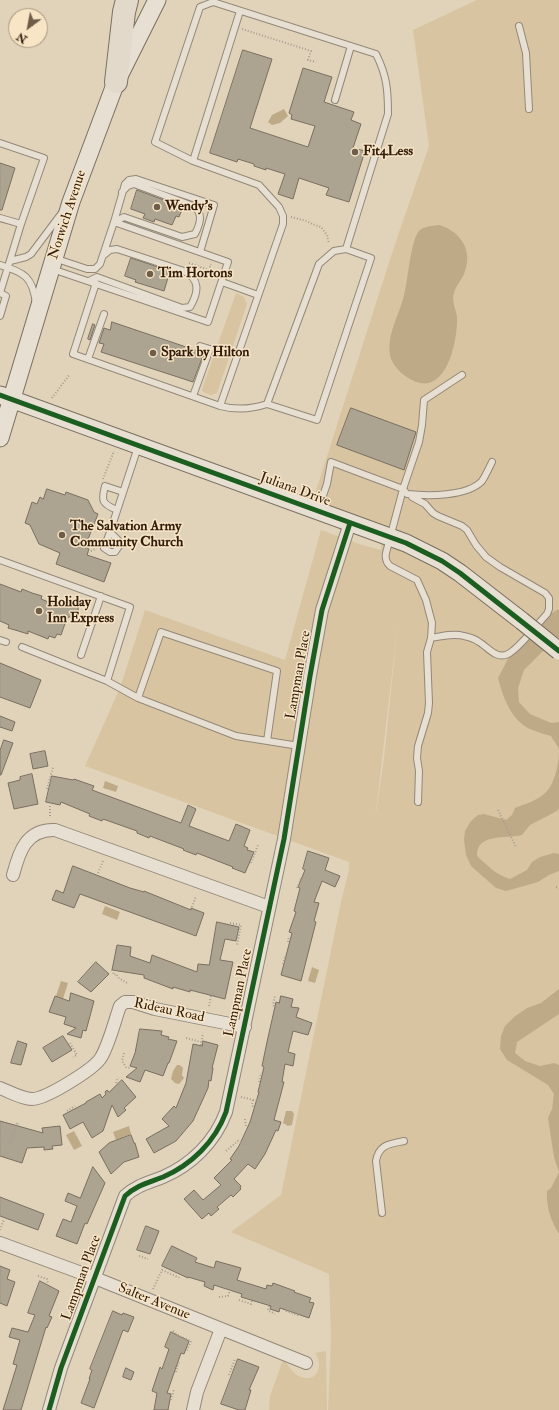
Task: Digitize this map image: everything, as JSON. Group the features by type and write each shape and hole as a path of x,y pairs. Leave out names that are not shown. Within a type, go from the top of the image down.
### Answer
{"highway":[{"path":"116,82 124,12 127,0"}],"street":[{"name":"Norwich Avenue","path":"0,438 6,397 35,320 71,202 116,82 157,0"},
{"name":"Juliana Drive","path":"6,397 390,537 425,552 460,573 559,651"},
{"name":"Lampman Place","path":"49,1410 61,1368 125,1196 133,1188 176,1171 196,1157 211,1140 221,1124 228,1108 284,839 322,610 350,523"},
{"path":"13,875 20,851 27,841 39,832 55,830 256,904 269,907"},
{"name":"Rideau Road","path":"0,1088 30,1100 38,1099 48,1095 84,1073 101,1058 120,1006 125,1002 133,1002 155,1009 245,1027"},
{"name":"Salter Avenue","path":"0,1243 95,1278 306,1363"},
{"path":"193,1410 197,1392 221,1329"}],"lane":[{"path":"220,406 283,224 283,216 279,207 259,185 193,161 155,142 200,6 213,2 376,54 384,69 388,91 388,114 346,249"},
{"path":"193,161 240,11"},
{"path":"519,26 526,53 529,109"},
{"path":"336,100 351,46"},
{"path":"0,143 44,158 0,293 6,296 0,316"},
{"path":"52,263 91,269 95,269 100,264 125,184 129,180 136,179 214,205 200,252"},
{"path":"114,222 124,217 182,237 195,234 199,227 201,219 197,208 193,206 134,184 128,186 122,192"},
{"path":"0,265 9,264 31,254 71,202"},
{"path":"0,218 22,224"},
{"path":"52,263 89,281 208,322 228,262 114,222"},
{"path":"89,281 97,277 182,308 190,307 197,285 191,275 184,271 117,249 110,250 103,256"},
{"path":"96,283 73,354 229,409 268,404 317,420 372,258 346,249 334,251 319,265 268,404"},
{"path":"9,264 23,274 30,283 36,302 35,320"},
{"path":"222,282 258,295"},
{"path":"88,359 104,314"},
{"path":"193,396 210,349 200,346"},
{"path":"418,802 417,758 418,746 428,713 427,652 431,638 432,623 422,588 418,580 390,566 385,558 419,442 424,400 462,375"},
{"path":"110,532 139,446"},
{"path":"318,512 327,484 331,462 405,492 422,502 438,516 462,526 467,530 476,545 489,559 549,598 549,609 547,614 518,646 508,654 500,656 492,652 478,641 463,635 446,635 431,638"},
{"path":"405,492 437,495 453,493 471,488 482,480 492,462"},
{"path":"117,510 106,506 103,500 105,486 123,492"},
{"path":"0,560 130,607 107,681"},
{"path":"81,655 101,596"},
{"path":"138,698 161,632 277,671 267,741"},
{"path":"22,647 107,681 138,698 236,736 299,746"},
{"path":"382,1213 376,1161 377,1155 381,1148 404,1141"}],"path":[{"path":"235,27 310,51 308,60 316,62"},
{"path":"283,216 307,220 312,224 321,227 327,235 332,253"},
{"path":"187,263 209,270 213,257"},
{"path":"52,398 70,374"},
{"path":"47,789 53,767"},
{"path":"50,805 50,816"},
{"path":"498,810 516,847"},
{"path":"251,863 258,845"},
{"path":"98,873 102,862"},
{"path":"297,888 301,878"},
{"path":"192,907 196,896"},
{"path":"230,923 241,925 237,945"},
{"path":"288,942 289,936"},
{"path":"283,964 285,957"},
{"path":"112,970 114,975 116,974 127,983"},
{"path":"209,1006 211,996"},
{"path":"274,1006 275,996"},
{"path":"186,1038 201,1043 203,1033"},
{"path":"70,1043 77,1055 73,1057"},
{"path":"124,1053 122,1061 126,1067 130,1068"},
{"path":"259,1082 261,1073"},
{"path":"116,1084 118,1077"},
{"path":"230,1094 263,1102"},
{"path":"253,1100 252,1105 254,1107"},
{"path":"67,1111 75,1106"},
{"path":"245,1119 246,1128"},
{"path":"10,1144 17,1123 19,1124"},
{"path":"226,1151 238,1141 246,1145"},
{"path":"0,1230 4,1219"},
{"path":"139,1256 148,1259"},
{"path":"153,1289 162,1270 180,1278"},
{"path":"38,1276 47,1279 48,1284"},
{"path":"219,1297 228,1296 230,1290"},
{"path":"239,1300 251,1304 252,1301"},
{"path":"270,1303 268,1310 269,1312 275,1314"},
{"path":"286,1311 300,1316"},
{"path":"173,1331 179,1336 190,1341 186,1352"},
{"path":"229,1376 235,1359"},
{"path":"176,1372 179,1362"},
{"path":"171,1400 174,1389"}],"shaded area":[{"path":"477,0 559,0 559,1410 328,1410 331,1338 329,1274 231,1232 281,1195 341,902 349,870 349,862 85,766 120,688 145,610 285,660 321,530 359,544 381,550 382,525 313,500 394,247 429,146 413,30","holes":["398,622 384,758 375,820"]},
{"path":"284,109 288,116 280,123 272,125 268,122 272,115"},
{"path":"439,225 453,232 463,242 466,249 467,263 464,274 456,287 453,296 457,326 450,359 445,370 438,378 430,383 420,383 405,376 397,368 391,360 389,348 391,333 405,292 411,253 416,236 423,228"},
{"path":"236,293 244,297 247,304 217,393 211,395 203,392 202,389"},
{"path":"559,609 559,637 524,670 518,688 519,702 530,714 551,723 559,722 559,750 551,736 530,729 518,720 505,700 498,678 512,651 543,618"},
{"path":"559,750 559,808 557,811 530,825 522,835 487,840 481,844 478,849 477,856 496,872 510,879 527,870 532,862 540,857 554,853 559,854 559,871 538,882 506,891 496,888 471,866 466,855 464,840 465,831 471,821 478,815 484,814 506,820 512,815 515,808 544,794 554,780"},
{"path":"105,781 118,786 116,792 103,788"},
{"path":"105,906 120,912 117,920 102,914"},
{"path":"312,967 319,970 315,983 308,981"},
{"path":"61,981 68,983 63,999 56,996"},
{"path":"559,989 559,1014 517,1042 515,1053 525,1061 540,1066 554,1063 559,1065 559,1172 554,1157 548,1118 552,1109 554,1094 548,1085 507,1060 500,1049 501,1036 505,1026 514,1017 527,1008 541,1003"},
{"path":"177,1065 180,1065 183,1068 182,1075 184,1078 179,1084 175,1083 171,1079 173,1071"},
{"path":"286,1111 292,1111 294,1114 292,1125 288,1126 283,1123"},
{"path":"129,1126 131,1134 116,1140 113,1132"},
{"path":"74,1131 82,1146 74,1150 66,1135"},
{"path":"559,1172 559,1234 550,1214 547,1203 547,1191 551,1188"},
{"path":"326,1351 327,1410 269,1410 270,1396 283,1360 297,1375 310,1378 317,1373 319,1369 318,1358 315,1353"}],"building":[{"path":"243,50 272,59 250,128 308,147 315,126 291,119 292,115 289,113 303,68 332,77 324,102 354,112 351,120 361,124 353,148 365,151 349,202 326,195 329,188 299,178 293,199 278,194 285,174 266,168 266,170 238,159 237,162 210,153"},
{"path":"0,163 15,168 2,210 0,210"},
{"name":"Wendy's","path":"137,190 183,207 179,217 176,216 172,225 155,219 154,222 143,218 145,214 131,209"},
{"name":"Tim Hortons","path":"131,258 170,271 164,291 135,282 136,280 125,276"},
{"name":"Spark by Hilton","path":"112,322 204,353 193,382 101,352 104,344 99,343 104,328 110,330"},
{"path":"93,324 95,325 90,340 88,339"},
{"path":"351,408 416,432 404,470 337,445"},
{"name":"The Salvation Army Community Church","path":"47,489 65,495 66,492 88,500 94,512 98,514 85,547 89,549 87,555 111,563 104,582 56,564 60,553 39,544 30,525 25,523 32,502 37,504 40,497 43,499"},
{"name":"Holiday Inn Express","path":"0,584 21,592 22,589 42,596 41,599 56,605 71,598 78,605 78,613 67,618 61,635 57,634 55,638 49,636 48,639 28,631 28,634 8,628 9,625 0,621"},
{"path":"0,663 41,680 30,708 0,697"},
{"path":"0,716 15,722 12,731 0,727"},
{"path":"4,740 13,743 0,775 0,751"},
{"path":"45,751 48,766 33,769 30,754"},
{"path":"32,774 38,804 14,809 8,783 20,780 20,777"},
{"path":"52,776 74,779 94,786 92,790 181,823 188,805 196,809 189,826 229,841 236,824 250,830 244,846 248,848 247,850 254,852 245,873 197,853 196,855 150,836 149,838 137,833 137,831 103,819 102,821 89,816 90,814 61,802 60,805 46,802"},
{"path":"308,851 329,858 325,870 340,876 335,887 322,881 314,902 319,903 314,921 316,922 301,981 281,975 292,933 289,932 296,912 294,911 300,888 298,887 305,870 303,869"},
{"path":"73,866 130,888 144,891 191,910 191,908 204,913 196,936 80,894 74,908 52,900 56,890 63,893"},
{"path":"217,922 239,927 236,941 225,939 220,960 233,962 225,999 190,990 190,992 173,987 173,989 144,978 144,975 112,970 117,945 131,947 130,956 150,963 152,955 197,972 198,964 209,965"},
{"path":"96,962 109,974 91,992 78,982"},
{"path":"71,993 94,1001 86,1031 83,1030 81,1038 67,1034 76,1028 64,1024 66,1017 49,1012 55,996 69,1001"},
{"path":"281,996 293,999 291,1007 299,1008 296,1017 312,1023 308,1035 293,1031 288,1052 295,1054 293,1066 285,1064 282,1082 284,1082 274,1120 281,1122 278,1131 276,1130 265,1154 255,1169 248,1164 234,1179 241,1186 241,1189 233,1197 231,1195 217,1207 219,1209 211,1216 209,1213 202,1219 184,1199 194,1190 203,1200 221,1185 214,1178 232,1160 230,1159 239,1146 250,1122 259,1092 264,1067 262,1066 276,1002 279,1003"},
{"path":"140,1029 162,1031 161,1035 169,1037 168,1039 177,1041 163,1076 145,1070 140,1082 126,1077 137,1068 130,1066 135,1053"},
{"path":"63,1036 72,1050 52,1062 43,1048"},
{"path":"18,1041 27,1044 21,1065 11,1063"},
{"path":"203,1041 218,1045 212,1068 211,1081 209,1080 208,1088 193,1121 176,1141 154,1153 146,1139 169,1126 162,1119 174,1106 176,1108 186,1083 193,1044 202,1046"},
{"path":"122,1080 136,1097 124,1108 126,1110 118,1117 112,1105 103,1131 92,1138 83,1122 70,1129 63,1115 100,1094 102,1098 106,1094 105,1092 107,1090 109,1092"},
{"path":"0,1121 43,1133 42,1128 60,1126 62,1145 52,1146 53,1149 44,1150 44,1147 27,1148 22,1163 0,1156"},
{"path":"131,1135 139,1157 124,1162 111,1174 99,1152 109,1143"},
{"path":"93,1167 105,1183 87,1224 85,1223 77,1244 56,1236 63,1219 71,1222 77,1206 65,1201 68,1193 80,1198"},
{"path":"0,1197 44,1214 38,1230 0,1216"},
{"path":"146,1226 159,1231 150,1254 137,1250"},
{"path":"172,1246 197,1258 195,1262 214,1268 216,1261 241,1268 237,1280 266,1289 267,1285 272,1286 273,1283 311,1298 309,1302 314,1303 309,1318 280,1308 279,1312 270,1309 271,1306 241,1297 242,1294 214,1285 213,1290 204,1286 205,1282 188,1278 162,1266"},
{"path":"0,1266 10,1270 7,1279 15,1282 7,1306 0,1303"},
{"path":"40,1281 59,1291 49,1316 52,1317 47,1328 46,1327 21,1410 3,1410 17,1365 13,1364 20,1340 9,1337 12,1328 28,1332 35,1315 28,1313"},
{"path":"113,1311 122,1315 123,1313 134,1317 128,1332 123,1330 94,1408 81,1403 90,1379 92,1370 90,1369"},
{"path":"171,1332 189,1341 184,1354 181,1353 167,1393 171,1394 168,1410 154,1410 157,1393 152,1391 160,1367 162,1369 169,1349 165,1347"},
{"path":"238,1359 259,1367 249,1390 251,1390 245,1410 239,1410 221,1404"},
{"path":"126,1368 134,1372 131,1380 123,1377"}],"cycle path":[{"path":"0,395 406,543 442,561 460,573 559,651"},
{"path":"49,1410 61,1368 125,1196 138,1187 173,1172 192,1159 209,1143 226,1112 284,839 322,610 350,523"}],"place":[{"name":"Fit4Less","path":"355,152"},
{"name":"Wendy's","path":"157,207"},
{"name":"Tim Hortons","path":"150,274"},
{"name":"Spark by Hilton","path":"153,353"},
{"name":"The Salvation Army Community Church","path":"62,535"},
{"name":"Holiday Inn Express","path":"39,611"}]}
